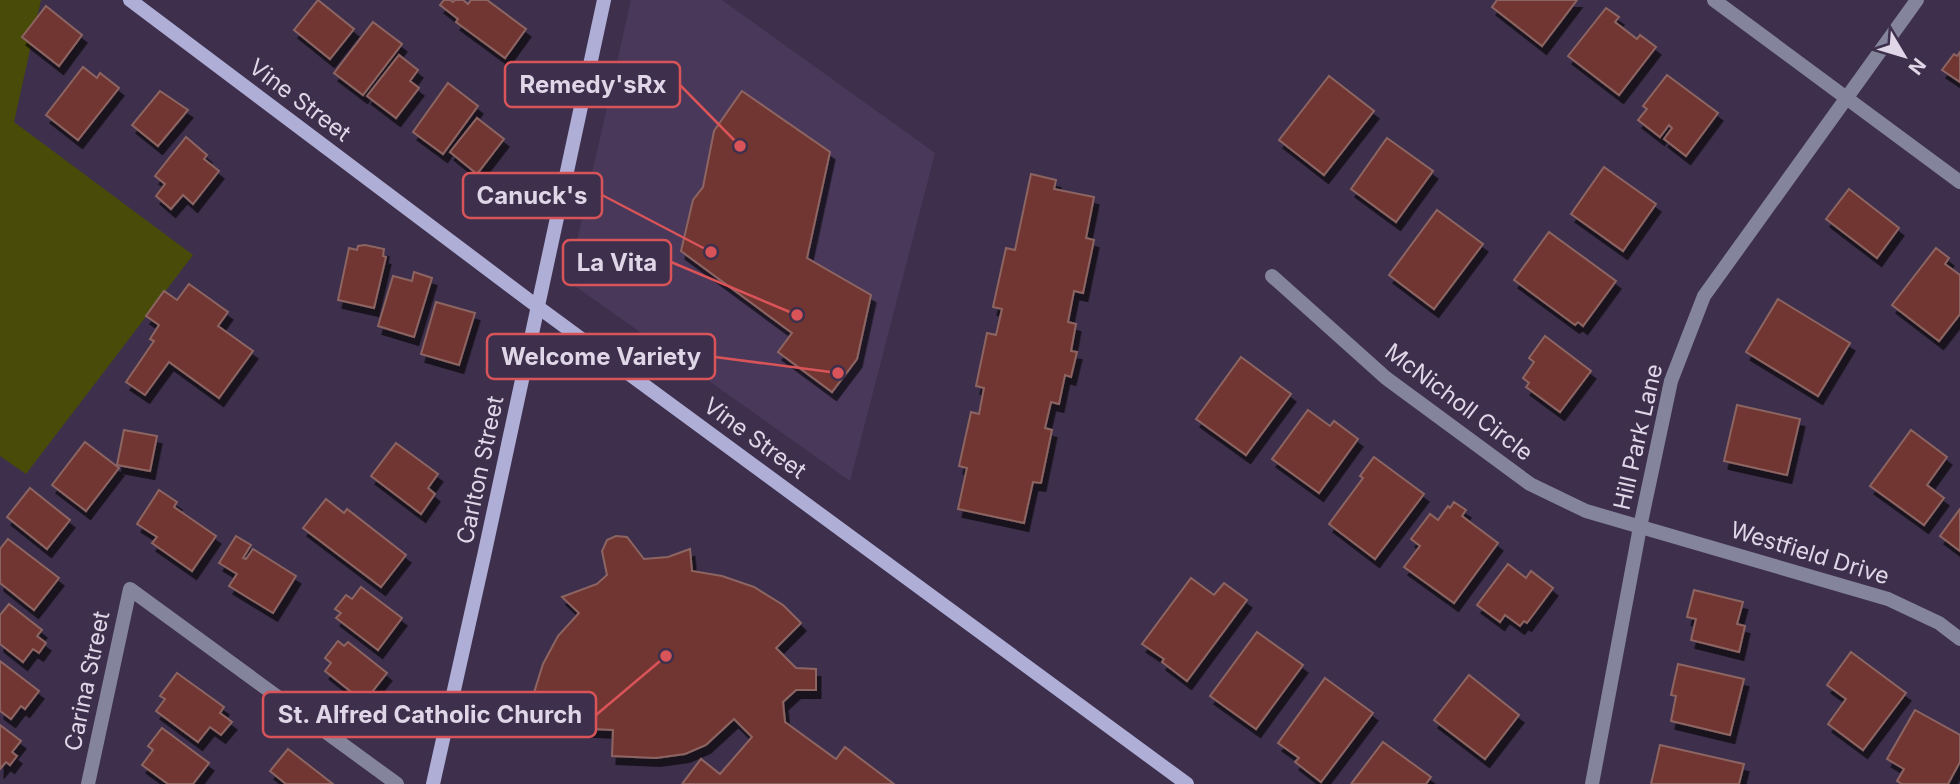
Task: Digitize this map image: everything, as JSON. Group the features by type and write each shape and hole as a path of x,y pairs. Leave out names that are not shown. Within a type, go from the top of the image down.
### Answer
{"street":[{"name":"Vine Street","path":"130,0 538,307 1187,784"},
{"name":"Carlton Street","path":"433,784 604,0"},
{"path":"1714,0 1960,182"},
{"name":"Hill Park Lane","path":"1591,784 1671,380 1704,296 1917,0"},
{"name":"McNicholl Circle","path":"1272,276 1386,378 1530,484 1586,511 1640,527"},
{"name":"Westfield Drive","path":"1640,527 1888,599 1939,623 1960,639"},
{"name":"Carina Street","path":"88,784 130,589 397,784"}],"shaded area":[{"path":"0,0 41,0 14,122 193,255 26,474 0,456"},
{"path":"631,0 722,0 935,153 850,481 568,281"}],"building":[{"path":"318,0 354,29 330,59 294,30"},
{"path":"444,0 463,0 468,4 471,0 487,0 526,29 505,58 456,22 458,19 440,5"},
{"path":"1497,0 1577,0 1542,46 1492,7"},
{"path":"46,6 82,35 59,66 22,37"},
{"path":"1606,8 1619,17 1615,22 1637,39 1640,35 1656,47 1619,95 1568,56"},
{"path":"373,22 402,44 363,95 334,73"},
{"path":"1960,52 1960,82 1942,70 1954,54 1957,56"},
{"path":"399,55 418,70 410,81 419,88 396,118 367,96"},
{"path":"83,67 97,78 100,73 119,88 78,140 46,115"},
{"path":"1667,75 1718,113 1686,156 1664,139 1672,128 1669,125 1660,137 1638,120 1647,109 1643,106"},
{"path":"1329,76 1374,111 1324,175 1279,140"},
{"path":"448,83 478,106 443,154 413,132"},
{"path":"160,91 188,110 158,146 132,125"},
{"path":"742,91 830,152 807,258 871,295 857,359 832,392 778,352 792,333 681,251 693,200 703,187 714,131"},
{"path":"477,118 504,139 477,174 450,152"},
{"path":"186,137 207,155 204,159 219,171 193,204 183,195 171,209 156,196 165,184 155,176"},
{"path":"1387,138 1433,171 1396,222 1351,189"},
{"path":"1604,167 1656,204 1623,251 1571,214"},
{"path":"1031,174 1056,180 1054,189 1094,197 1086,238 1094,240 1083,293 1074,291 1068,322 1076,324 1071,351 1077,352 1071,377 1065,375 1059,404 1051,402 1045,428 1052,430 1041,483 1033,482 1024,523 958,509 967,468 959,466 971,412 979,414 984,388 976,386 987,333 996,335 1002,309 993,307 1006,248 1015,250"},
{"path":"1849,189 1899,228 1877,258 1826,219"},
{"path":"1437,210 1483,244 1434,309 1389,275"},
{"path":"1549,232 1616,281 1583,326 1578,322 1575,325 1514,280"},
{"path":"358,246 384,249 383,256 386,257 374,308 338,300 349,248 357,250"},
{"path":"1936,248 1949,258 1945,264 1960,275 1960,314 1939,341 1892,305"},
{"path":"414,272 432,278 414,337 378,326 393,276 412,281"},
{"path":"189,284 228,312 218,326 253,351 219,398 169,362 145,395 126,382 154,341 150,339 159,325 146,316 164,291 177,300"},
{"path":"1778,299 1850,343 1818,396 1746,352"},
{"path":"436,302 475,313 459,365 421,354"},
{"path":"1545,336 1591,371 1560,412 1526,387 1529,383 1523,378 1534,362 1529,358"},
{"path":"1241,357 1291,394 1246,455 1196,419"},
{"path":"1737,405 1800,419 1787,475 1724,461"},
{"path":"1308,410 1330,426 1334,421 1358,439 1319,493 1272,459"},
{"path":"124,430 157,436 150,471 117,465"},
{"path":"1911,430 1947,457 1927,485 1944,498 1924,525 1870,486"},
{"path":"85,442 119,468 86,511 52,485"},
{"path":"396,443 438,474 428,488 435,494 421,514 371,476"},
{"path":"1374,457 1424,494 1375,559 1329,524 1363,478 1360,476"},
{"path":"30,488 70,520 47,549 7,517"},
{"path":"159,490 177,502 174,507 216,536 192,571 152,543 157,537 137,524"},
{"path":"326,499 344,513 347,509 406,555 381,587 303,528"},
{"path":"1454,502 1466,510 1462,516 1498,543 1454,603 1404,567 1420,546 1411,539 1430,514 1438,520"},
{"path":"1960,509 1960,551 1940,536"},
{"path":"236,536 251,545 243,558 246,559 253,549 296,576 273,613 229,586 237,574 219,563"},
{"path":"616,536 627,537 644,559 668,557 690,549 692,571 722,576 754,587 783,605 801,623 776,648 796,668 816,669 816,690 796,690 783,702 785,722 836,759 845,747 894,784 682,784 701,759 720,774 752,737 734,719 706,745 685,754 656,758 612,756 613,730 531,726 533,696 543,664 558,636 579,613 562,597 597,584 607,575 602,551 607,540"},
{"path":"8,539 59,578 34,610 0,583 0,549"},
{"path":"1508,564 1526,578 1531,571 1553,588 1527,623 1524,621 1520,626 1505,615 1500,622 1477,605"},
{"path":"1191,578 1214,595 1224,583 1247,600 1187,681 1162,662 1164,659 1142,644"},
{"path":"361,587 402,618 378,650 336,618 341,613 335,609 346,595 352,599"},
{"path":"1694,590 1743,602 1737,624 1745,626 1739,652 1691,640 1696,619 1687,617"},
{"path":"9,604 42,630 37,636 46,643 39,653 33,649 23,662 0,644 0,615"},
{"path":"1257,632 1303,665 1256,729 1210,696"},
{"path":"338,641 344,646 348,642 387,673 364,702 325,671 331,663 325,658"},
{"path":"1851,652 1906,693 1863,750 1828,724 1846,699 1827,685"},
{"path":"0,661 39,691 25,709 21,706 11,719 0,711"},
{"path":"1678,664 1744,679 1730,735 1671,721 1676,696 1671,695"},
{"path":"177,673 224,707 220,713 232,722 221,735 210,727 198,742 156,711 165,699 160,696"},
{"path":"1469,675 1519,715 1485,759 1434,720"},
{"path":"1325,678 1373,713 1321,782 1295,762 1299,758 1278,743"},
{"path":"1915,710 1960,735 1960,762 1948,784 1902,784 1897,781 1904,769 1887,759"},
{"path":"0,725 21,741 12,752 17,756 10,765 6,762 0,769"},
{"path":"162,728 209,763 193,784 168,784 142,765 153,750 148,746"},
{"path":"1383,742 1431,777 1426,784 1351,784"},
{"path":"1660,745 1744,764 1739,784 1651,784"},
{"path":"288,749 333,784 286,784 270,771"}],"place":[{"name":"Remedy'sRx","path":"740,146"},
{"name":"Canuck's","path":"711,252"},
{"name":"La Vita","path":"797,315"},
{"name":"Welcome Variety","path":"838,373"},
{"name":"St. Alfred Catholic Church","path":"666,656"}]}
